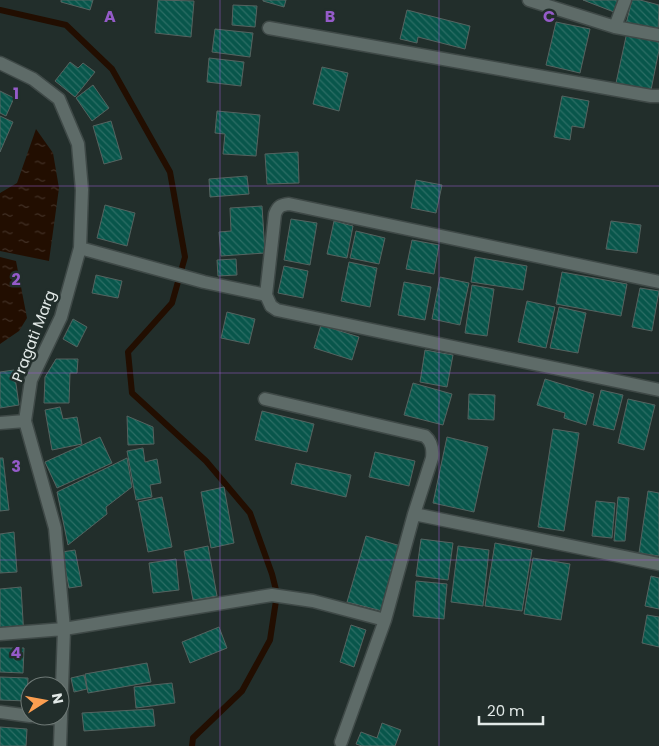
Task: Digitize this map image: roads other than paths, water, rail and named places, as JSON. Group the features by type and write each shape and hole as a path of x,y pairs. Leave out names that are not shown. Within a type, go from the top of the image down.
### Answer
{"street":[{"path":"529,0 616,27 659,35"},
{"path":"616,27 625,0"},
{"path":"269,28 659,96"},
{"name":"Pragati Marg","path":"0,63 33,79 59,99 78,144 82,190 80,248 61,317 31,380 26,421 54,528 64,629 62,676"},
{"path":"659,282 289,204 281,205 275,214 266,295 271,306 277,310 659,390"},
{"path":"80,248 204,282 266,295"},
{"path":"265,399 425,436 431,445 432,458 414,514 385,620 341,742"},
{"path":"0,423 26,421"},
{"path":"414,514 659,564"},
{"path":"0,634 64,629 272,595 312,601 385,620"},
{"path":"0,712 20,714"},
{"name":"Pragati Marg","path":"60,746 61,726"}],"water":[{"path":"36,129 53,153 59,188 49,261 0,251 0,193 17,183"},
{"path":"0,257 16,261 27,318 19,331 0,344"}],"waterway":[{"path":"0,10 66,25 112,69 170,172 185,257 172,303 128,352 132,393 206,461 250,513 272,574 277,594 270,640 242,691 193,738 192,746"}]}
